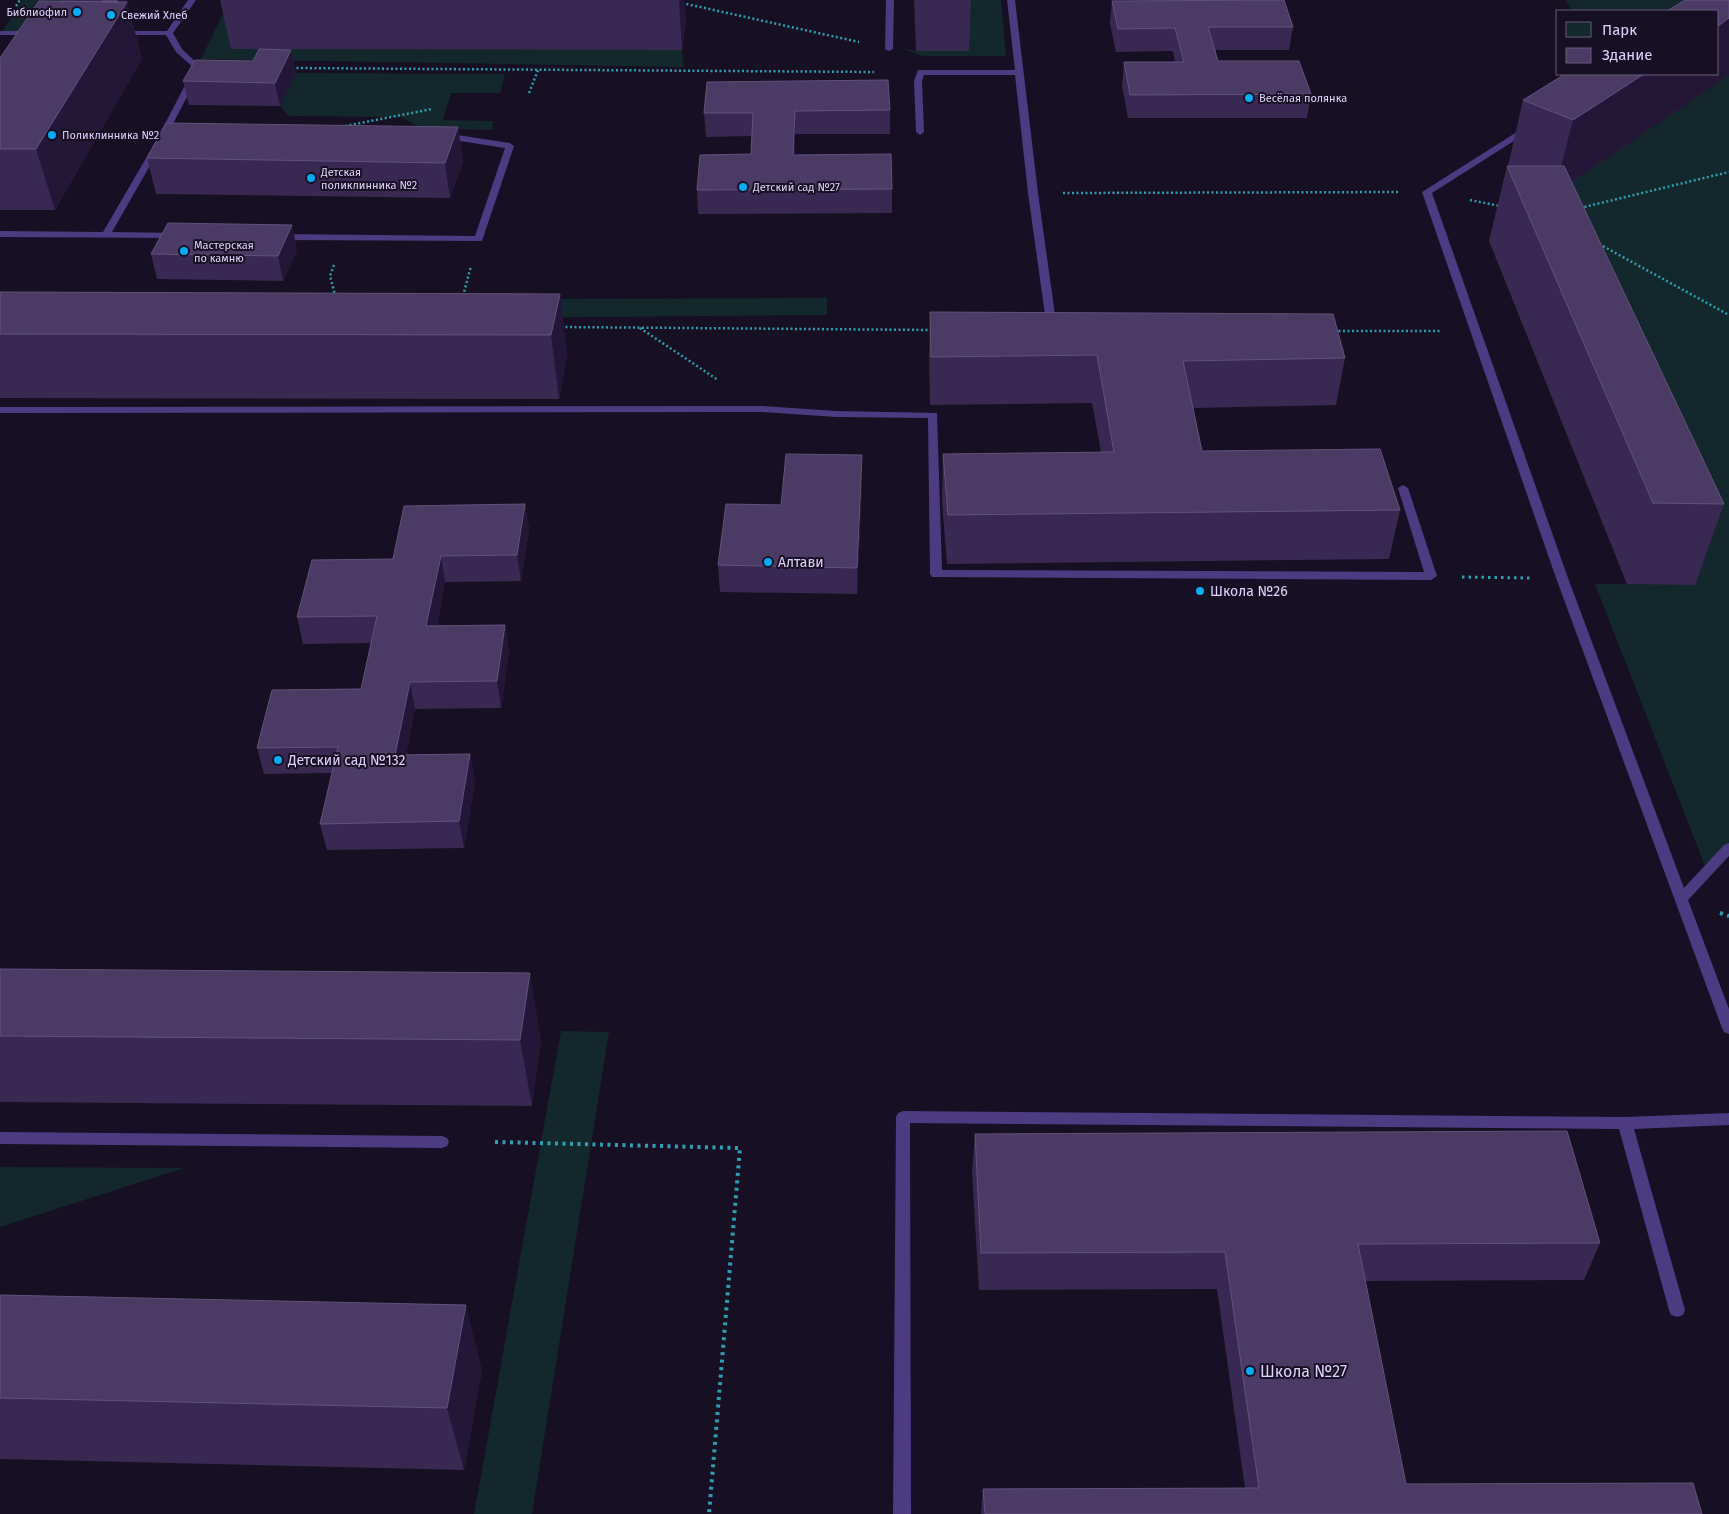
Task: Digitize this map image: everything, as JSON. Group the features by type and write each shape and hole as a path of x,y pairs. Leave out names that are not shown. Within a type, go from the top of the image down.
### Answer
{"lane":[{"path":"170,33 192,0"},
{"path":"890,0 890,49"},
{"path":"1011,0 1032,194 1052,331"},
{"path":"0,33 39,33"},
{"path":"114,33 170,33"},
{"path":"106,235 165,141 203,68 179,50 170,33"},
{"path":"920,132 918,81 921,72 1018,73"},
{"path":"1533,125 1427,192 1562,578 1729,1028"},
{"path":"265,237 479,239 510,146 431,134"},
{"path":"0,234 185,236"},
{"path":"0,410 763,409 836,414 933,415 936,574 1431,576 1403,488"},
{"path":"1682,898 1729,848"},
{"path":"902,1514 903,1117 1625,1123 1729,1119"},
{"path":"1625,1123 1678,1310"},
{"path":"0,1138 442,1142"}],"path":[{"path":"679,2 890,49"},
{"path":"284,68 921,72"},
{"path":"529,93 538,70"},
{"path":"341,127 437,108"},
{"path":"1576,209 1729,172"},
{"path":"1032,194 1427,192 1501,206"},
{"path":"341,298 333,294 330,276 344,238"},
{"path":"463,297 479,239"},
{"path":"1591,239 1729,315"},
{"path":"552,327 934,330"},
{"path":"640,328 763,409"},
{"path":"1328,331 1475,331"},
{"path":"1431,576 1508,579 1562,578"},
{"path":"495,1142 740,1148 709,1514"}],"green space":[{"path":"23,0 71,0 49,31 2,32"},
{"path":"230,0 256,0 682,50 684,67 201,59"},
{"path":"965,0 1001,0 1006,56 922,56 901,48 917,51 969,51"},
{"path":"1566,0 1717,0 1700,10 1571,10"},
{"path":"296,73 505,74 500,93 451,93 443,120 493,121 492,130 421,128 401,117 289,116 280,106"},
{"path":"1729,75 1729,848 1707,871 1595,584 1695,584 1554,194"},
{"path":"827,298 827,315 465,318 469,299"},
{"path":"561,1031 609,1032 532,1514 474,1514"},
{"path":"0,1167 184,1168 0,1227"}],"building":[{"path":"1284,0 1293,27 1208,27 1218,61 1299,61 1311,94 1130,95 1124,62 1184,62 1175,28 1118,29 1112,1"},
{"path":"1685,0 1729,0 1729,18 1719,25 1719,10 1669,10"},
{"path":"39,1 127,2 36,149 0,149 0,58"},
{"path":"102,1 118,1 101,2"},
{"path":"259,49 291,50 275,83 183,81 195,60 253,61"},
{"path":"1563,75 1642,75 1573,120 1523,100"},
{"path":"888,80 890,110 795,111 793,155 891,154 892,189 697,190 700,155 751,154 753,113 704,113 707,82"},
{"path":"166,123 458,127 445,163 147,158"},
{"path":"1507,166 1564,166 1724,504 1653,503"},
{"path":"168,223 292,225 278,256 151,254"},
{"path":"0,292 560,294 551,335 0,334"},
{"path":"930,312 1333,314 1345,358 1183,361 1202,451 1380,449 1400,510 948,515 943,454 1114,452 1097,355 931,357"},
{"path":"786,454 862,455 857,568 718,565 726,504 781,505"},
{"path":"525,504 517,555 441,556 426,626 505,625 497,681 410,682 395,755 470,754 459,821 320,824 338,747 257,748 272,690 361,689 377,616 297,617 312,560 393,559 404,506"},
{"path":"0,969 530,973 520,1040 0,1036"},
{"path":"1567,1131 1600,1243 1358,1244 1406,1484 1693,1483 1702,1514 985,1514 983,1489 1259,1488 1225,1252 981,1253 975,1134"},
{"path":"0,1295 466,1305 447,1408 0,1398"}],"place":[{"name":"Библиофил","path":"77,12"},
{"name":"Свежий Хлеб","path":"111,15"},
{"name":"Весёлая полянка","path":"1249,98"},
{"name":"Поликлинника №2","path":"52,135"},
{"name":"Детская поликлинника №2","path":"311,178"},
{"name":"Детский сад №27","path":"743,187"},
{"name":"Мастерская по камню","path":"184,251"},
{"name":"Алтави","path":"768,562"},
{"name":"Школа №26","path":"1200,591"},
{"name":"Детский сад №132","path":"278,760"},
{"name":"Школа №27","path":"1250,1371"}]}
